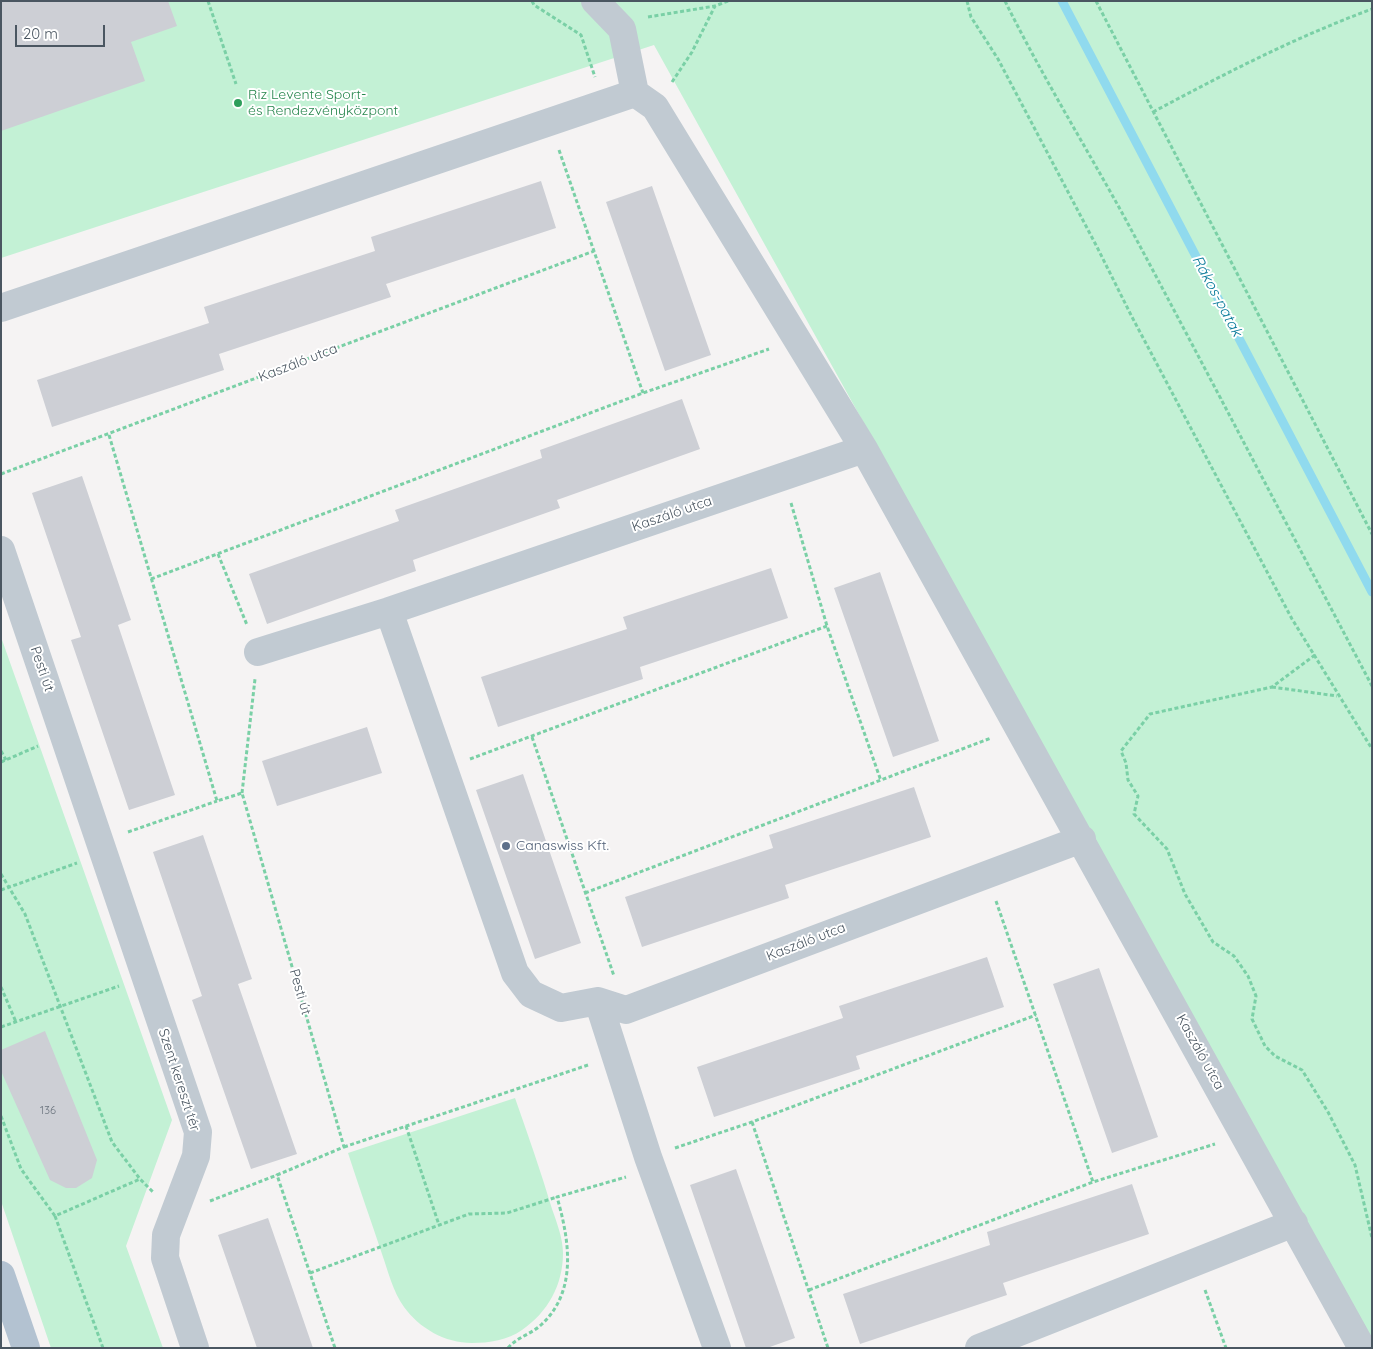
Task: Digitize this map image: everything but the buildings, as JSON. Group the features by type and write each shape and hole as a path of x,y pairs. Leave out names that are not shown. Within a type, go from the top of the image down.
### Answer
{"main road":[{"path":"1,1275 26,1348"}],"street":[{"path":"595,1 622,28"},
{"name":"Kaszáló utca","path":"622,28 645,100 864,449 1246,1134 1362,1348"},
{"path":"1,308 603,103 645,100"},
{"name":"Kaszáló utca","path":"258,652 389,611 864,449"},
{"name":"Pesti út","path":"1,550 102,847"},
{"path":"389,611 515,974 531,994 561,1008 598,1001 626,1010"},
{"name":"Kaszáló utca","path":"626,1010 1082,838"},
{"name":"Szent kereszt tér","path":"102,847 198,1132 196,1156 166,1235 165,1258 194,1348"},
{"path":"598,1001 650,1163 717,1348"},
{"path":"979,1348 1194,1261 1294,1223"}],"path":[{"path":"208,1 236,84"},
{"path":"532,1 534,5 581,35 603,103"},
{"path":"622,28 647,17 715,6 728,1"},
{"path":"967,1 971,16 1003,68 1292,619 1372,749"},
{"path":"1005,1 1034,61 1133,234 1372,686"},
{"path":"1096,1 1372,534"},
{"path":"645,100 692,52 715,6"},
{"path":"1153,112 1233,69 1333,24 1372,9"},
{"path":"550,121 643,393"},
{"name":"Kaszáló utca","path":"1,474 109,435 594,251"},
{"path":"151,579 643,393 796,339"},
{"path":"109,435 217,801"},
{"path":"784,476 827,626 881,781"},
{"path":"1,890 102,847 217,801 242,793 258,652 218,554"},
{"path":"443,768 532,737 827,626"},
{"path":"1272,687 1315,655"},
{"path":"1338,696 1272,687 1150,714 1121,751 1126,763 1128,780 1138,796 1134,814 1166,849 1185,894 1213,942 1234,956 1248,976 1256,996 1252,1019 1257,1033 1275,1056 1302,1070 1328,1112 1355,1165 1372,1238"},
{"path":"585,893 1020,727"},
{"path":"1,762 64,735"},
{"path":"532,737 626,1010"},
{"path":"1,751 6,760"},
{"name":"Pesti út","path":"242,793 344,1147"},
{"path":"1,874 25,914 112,1142 140,1179 175,1214 344,1147 616,1055"},
{"path":"987,874 1094,1182"},
{"path":"1,1026 146,977"},
{"path":"1,987 16,1022"},
{"path":"310,1273 469,1214 507,1213 557,1197 1036,1015"},
{"path":"1,1116 21,1169 55,1216 103,1348"},
{"path":"752,1122 828,1348"},
{"path":"406,1126 439,1225"},
{"path":"809,1290 1094,1182 1246,1134"},
{"path":"277,1175 335,1348"},
{"path":"55,1216 140,1179"},
{"path":"508,1348 512,1342 541,1325 560,1298 567,1278 566,1230 557,1197"},
{"path":"1194,1261 1226,1348"}],"green space":[{"path":"1,1 1372,1 1372,1339 654,45 1,258"},
{"path":"1,637 172,1120 126,1246 163,1348 51,1348 1,1201"},
{"path":"515,1098 558,1225 563,1248 560,1276 557,1287 546,1306 531,1323 517,1333 505,1339 485,1342 472,1343 452,1340 425,1328 410,1315 400,1301 391,1281 348,1153"}],"waterway":[{"name":"Rákos-patak","path":"1062,1 1372,592"}],"place":[{"name":"Riz Levente Sport- és Rendezvényközpont","path":"238,103"},
{"name":"Canaswiss Kft.","path":"506,846"}]}
